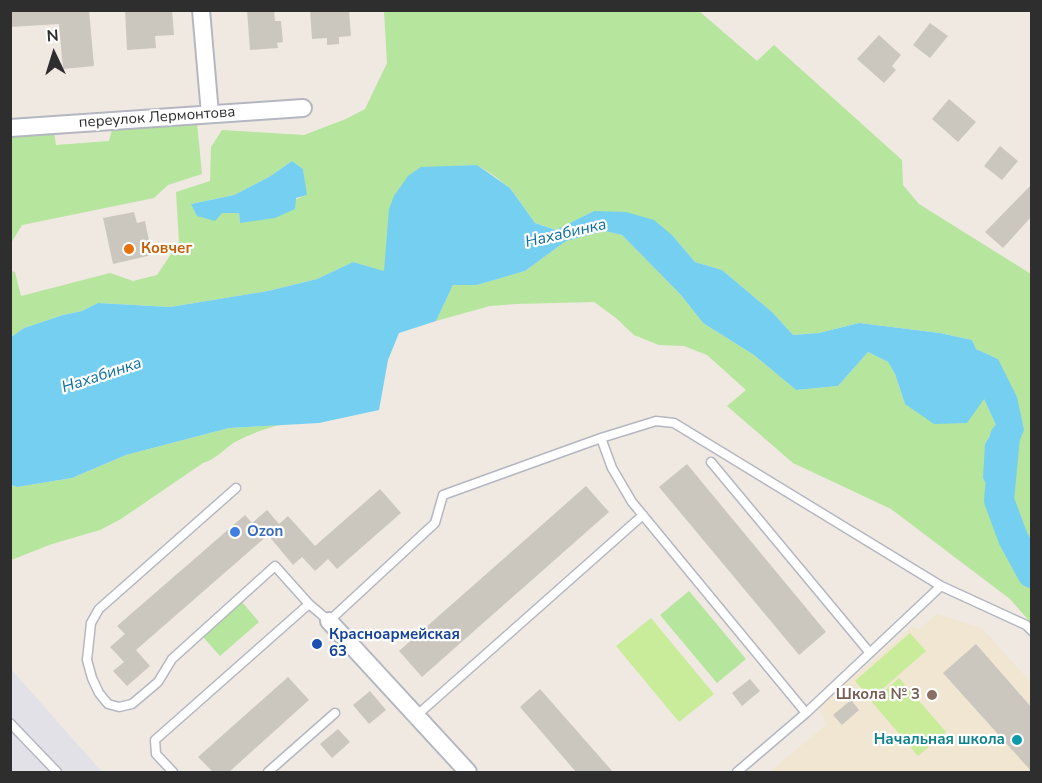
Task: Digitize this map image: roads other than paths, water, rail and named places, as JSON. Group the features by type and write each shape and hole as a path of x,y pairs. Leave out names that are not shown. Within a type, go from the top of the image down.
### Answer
{"street":[{"path":"201,10 210,114"},
{"name":"переулок Лермонтова","path":"10,128 303,108"},
{"path":"329,621 468,772"}],"lane":[{"path":"236,488 99,609 91,623 87,660 99,693 108,704 119,707 132,704 158,682 172,659 274,566 309,604 329,621 435,523 443,495 601,438 656,421 674,423 941,586 1026,625 1032,631"},
{"path":"601,438 612,468 632,502 806,713"},
{"path":"711,462 870,653"},
{"path":"416,716 643,515"},
{"path":"737,772 806,713 941,586"},
{"path":"173,772 156,754 155,740 309,604"},
{"path":"268,772 334,713"},
{"path":"10,723 57,772"}],"water":[{"path":"292,161 303,169 307,195 296,198 295,209 275,218 240,223 239,213 222,213 215,221 197,216 191,204 234,195 269,177"},
{"path":"477,165 510,188 535,223 556,230 594,211 626,212 654,220 673,236 695,262 722,270 772,312 793,335 819,333 859,323 940,333 972,340 976,349 998,359 1017,397 1024,430 1008,468 989,489 983,478 985,444 996,425 984,399 967,423 934,424 905,404 895,374 888,362 868,352 838,386 796,390 754,355 703,323 681,295 622,235 605,231 566,241 525,271 477,285 453,285 436,321 399,333 388,360 379,410 319,423 229,428 126,455 72,478 17,487 11,485 11,337 24,328 82,311 98,303 170,307 268,291 317,279 353,262 384,271 389,209 394,196 408,176 421,167"}],"waterway":[{"name":"Нахабинка","path":"1005,437 999,500 1013,538 1032,573"}],"place":[{"name":"Ковчег","path":"129,249"},
{"name":"Ozon","path":"235,532"},
{"name":"Красноармейская 63","path":"317,644"},
{"name":"Школа № 3","path":"932,695"},
{"name":"Начальная школа","path":"1017,740"}]}
